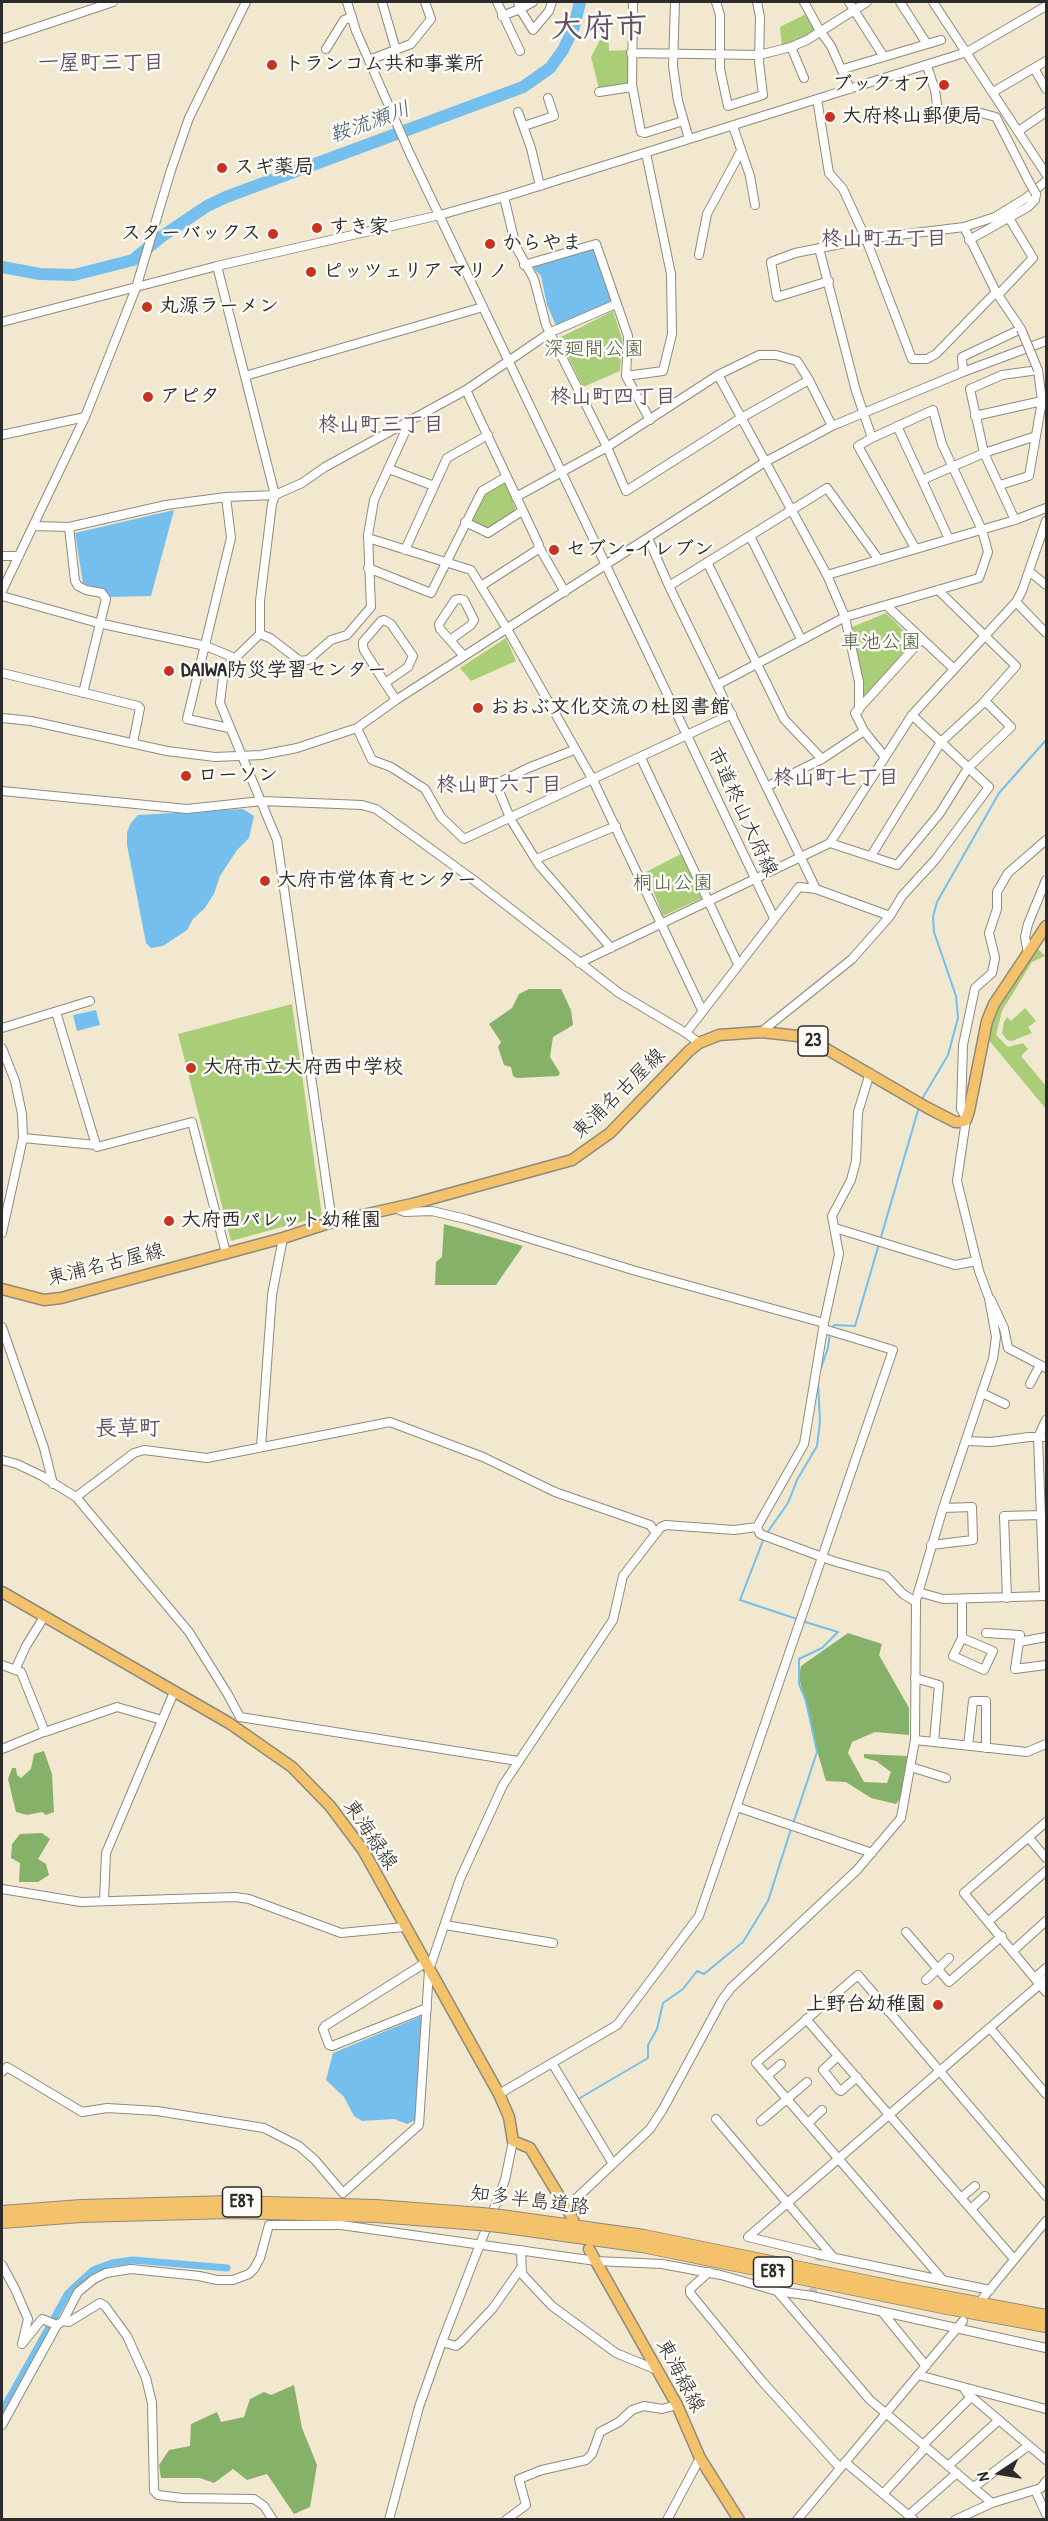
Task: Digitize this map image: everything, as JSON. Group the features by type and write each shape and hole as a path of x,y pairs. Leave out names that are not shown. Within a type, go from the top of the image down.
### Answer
{"highway":[{"name":"知多半島道路","path":"2,2212 81,2206 230,2202 376,2206 654,2238 1047,2316"},
{"name":"知多半島道路","path":"2,2222 81,2216 231,2212 480,2219"},
{"name":"知多半島道路","path":"500,2221 642,2246 946,2308 1047,2326"}],"main road":[{"path":"966,1119 987,1021 994,1004 1047,926"},
{"name":"東浦名古屋線","path":"2,1289 44,1300 61,1298 283,1238 332,1222 395,1208 562,1163 583,1155 610,1133 699,1043 719,1035 760,1032 798,1036 811,1040 955,1122 966,1119"},
{"name":"東海緑線","path":"2,1592 174,1692 236,1721 292,1767 330,1806 363,1850 499,2094 509,2117 513,2141"},
{"path":"513,2141 530,2148 573,2219"},
{"name":"東海緑線","path":"589,2249 677,2405 700,2458 739,2520"}],"street":[{"path":"2,39 113,2"},
{"path":"2,591 85,417 136,288 189,118 246,2"},
{"name":"市道柊山大府線","path":"350,2 352,17 410,154 774,918"},
{"path":"382,2 396,50"},
{"path":"369,60 411,44 431,19 425,2"},
{"path":"497,2 520,51"},
{"path":"502,16 519,5 533,2"},
{"path":"519,5 533,30 549,10 552,2"},
{"path":"633,2 632,87 641,132 645,133 683,121"},
{"path":"675,2 673,54 678,101 689,139"},
{"path":"716,2 720,15 719,54 722,83 728,106 763,95 759,55 760,17 757,2"},
{"path":"804,2 820,31 831,45 850,89"},
{"path":"631,53 759,55 791,47 820,31 851,6 867,2"},
{"path":"843,69 918,47 940,40 927,44 900,2"},
{"path":"933,2 1020,130 1047,174"},
{"path":"851,6 884,57"},
{"path":"2,322 217,266 440,215 504,197 967,52 1047,6"},
{"path":"326,49 344,20 352,17"},
{"path":"791,47 804,78"},
{"path":"993,92 1047,61"},
{"path":"927,66 935,90 938,112 977,112 996,117 1036,194 1035,200 1009,218 969,240"},
{"path":"1034,68 1047,89"},
{"path":"599,92 632,87"},
{"path":"524,126 554,116 548,98"},
{"path":"817,99 829,172 843,189 866,239 912,359 927,359 936,354 1033,258 1009,218"},
{"path":"518,112 540,186"},
{"path":"1020,130 1047,112"},
{"path":"733,126 750,176 755,206"},
{"path":"699,255 707,214 741,151"},
{"path":"626,376 663,371 672,334 671,274 646,153"},
{"path":"829,281 777,297 771,262 795,253 866,239 964,227 995,216 1047,181"},
{"path":"504,197 510,228 524,265 534,279 541,310 607,447 626,492 741,418 809,380"},
{"path":"964,227 997,293 1021,329 1038,370 1042,401 1029,476 999,485"},
{"path":"524,265 596,244 628,336 626,376 650,420"},
{"path":"819,249 856,392 872,438"},
{"path":"217,266 275,495 260,601 260,634 224,669 220,703 277,840 332,1222"},
{"path":"34,526 69,527 166,505 226,497 275,495 302,483 411,419 466,390 551,332 616,304"},
{"path":"245,376 483,307"},
{"path":"963,372 962,357 1021,329"},
{"path":"2,718 31,721 193,755 242,756 297,748 357,728 396,700 765,462 863,412 1047,341"},
{"path":"516,498 607,447 718,375 759,356 776,355 797,361 832,426"},
{"path":"1015,520 984,453 970,389 1002,375 1038,370"},
{"path":"718,375 793,509 827,575 845,617 859,682 859,710"},
{"path":"466,390 539,547 565,592"},
{"path":"975,416 1042,401"},
{"path":"717,685 845,617 979,578 988,552 982,530 942,444 933,410 858,446 915,548"},
{"path":"2,435 85,417"},
{"path":"260,634 270,638 300,661 308,660 331,640 346,635 371,607 368,538 374,500 411,419"},
{"path":"897,426 949,539"},
{"path":"405,550 447,458 488,435"},
{"path":"922,480 984,453 1036,436"},
{"path":"389,469 434,486"},
{"path":"368,568 431,593 482,491 506,477"},
{"path":"669,586 827,488 879,560"},
{"path":"226,497 231,538 187,719 229,728"},
{"path":"827,575 1015,520 1047,508"},
{"path":"465,522 488,533 522,512"},
{"path":"579,963 830,843 912,715 1016,602 1047,521"},
{"path":"69,527 75,581 78,586 102,593 106,598 98,623 83,693"},
{"path":"750,536 801,639"},
{"path":"368,538 471,570 593,780 702,1010"},
{"path":"648,538 816,889"},
{"path":"481,586 539,547"},
{"path":"2,556 19,556"},
{"path":"707,562 784,719 822,759"},
{"path":"1029,571 1047,585"},
{"path":"871,856 941,742 985,701 1016,666 938,590"},
{"path":"2,596 98,623 206,646 235,658"},
{"path":"450,640 471,625 474,620 469,608 460,599 455,600 439,624 440,628 450,640 464,656"},
{"path":"1016,602 1047,633"},
{"path":"886,605 954,669"},
{"path":"385,683 408,667 413,656 391,624 384,620 369,635 363,646 385,683 396,700"},
{"path":"885,757 864,731 855,713 922,639"},
{"path":"2,673 140,708 133,743"},
{"path":"830,843 897,865 940,813 968,768 1011,727 985,701"},
{"path":"357,728 372,760 391,767 425,789 441,817 464,839 732,714"},
{"path":"760,1032 852,959 890,916 902,896 935,860 988,787 912,715"},
{"path":"768,786 822,759 864,731"},
{"path":"574,750 496,783 511,818 536,859 611,948"},
{"path":"641,758 738,964"},
{"path":"2,791 188,809 262,801 362,805 376,808 476,881 619,993 699,1043"},
{"path":"536,859 616,826"},
{"path":"566,2208 650,2129 722,2000 762,1957 857,1870 901,1818 915,1740 916,1602 931,1545 982,1393 996,1337 989,1298 977,1262 957,1180 966,1119 961,1109 963,1045 975,988 992,973 995,958 989,933 997,909 997,892 1008,873 1047,840"},
{"path":"1028,953 1024,937 1047,880"},
{"path":"686,1033 799,887 816,889 890,916"},
{"path":"2,1028 90,1001"},
{"path":"56,1012 96,1145"},
{"path":"2,1048 15,1081 22,1113 23,1138 2,1233"},
{"path":"762,1533 804,1444 839,1254 832,1216 851,1180 856,1161 858,1112 870,1074"},
{"path":"23,1138 96,1145 97,1148 192,1122 226,1253"},
{"path":"395,1208 405,1212 432,1211 466,1219 892,1350 699,1916 617,2025 499,2094"},
{"path":"835,1228 955,1265 977,1262"},
{"path":"261,1447 272,1295 283,1238"},
{"path":"989,1298 1001,1319 1008,1348 1043,1367 1030,1384"},
{"path":"2,1327 44,1448 53,1484"},
{"path":"982,1393 1005,1404"},
{"path":"918,1592 943,1599 1045,1596 1041,1515 1042,1437 1047,1420"},
{"path":"76,1497 134,1453 144,1450 207,1458 390,1422 483,1457 555,1492 650,1525 655,1532"},
{"path":"966,1441 991,1442 1042,1437"},
{"path":"2,1460 26,1468 76,1497 189,1632 227,1693 236,1721 518,1761"},
{"path":"931,1545 973,1540 972,1508 943,1508"},
{"path":"1007,1598 1004,1516 1041,1515"},
{"path":"2,2072 7,2067 82,2112 107,2108 158,2111 264,2128 299,2145 343,2193 419,2125 427,2008 427,1967 445,1925 460,1879 494,1800 609,1628 615,1615 623,1576 655,1532 666,1525 762,1533 823,1557 886,1576 903,1594 916,1602"},
{"path":"962,1599 962,1638 953,1656 984,1670 993,1651 962,1638"},
{"path":"15,1670 26,1646 44,1617"},
{"path":"986,1633 1020,1635 1015,1670 1047,1665"},
{"path":"1019,1642 1047,1637"},
{"path":"2,1665 21,1672 45,1731 117,1707 162,1720"},
{"path":"915,1678 939,1685 933,1742"},
{"path":"104,1901 106,1853 174,1692"},
{"path":"968,1746 973,1701 986,1701 986,1748"},
{"path":"2,1749 41,1733"},
{"path":"915,1740 1027,1752 1047,1744"},
{"path":"911,1767 946,1778"},
{"path":"737,1807 872,1853"},
{"path":"1047,1822 964,1893 1041,1980 1047,1992"},
{"path":"1029,1838 1047,1858"},
{"path":"988,1921 1047,1872"},
{"path":"2,1889 81,1902 235,1897 249,1899 341,1933 404,1927"},
{"path":"1014,1950 1047,1921"},
{"path":"445,1925 553,1943"},
{"path":"906,1932 950,1982 1002,1936"},
{"path":"926,1980 949,1958"},
{"path":"427,1967 323,2029 329,2045 332,2046 427,2008"},
{"path":"990,2290 835,2258 748,2237 990,2028 1041,1980 1047,1968"},
{"path":"942,2279 756,2063 858,1975 1047,2196"},
{"path":"888,2011 900,2000"},
{"path":"806,2019 1014,2259"},
{"path":"990,2028 1047,2094"},
{"path":"838,2056 823,2070 839,2090 841,2091 857,2077"},
{"path":"552,2063 613,2164"},
{"path":"767,2076 781,2064"},
{"path":"761,2121 807,2082"},
{"path":"808,2123 822,2110"},
{"path":"716,2119 835,2258"},
{"path":"389,2520 420,2408 442,2342 505,2180 513,2141"},
{"path":"961,2198 975,2186"},
{"path":"971,2209 985,2196"},
{"path":"2,2425 71,2302 94,2279 116,2270 150,2270 221,2281 244,2277 249,2274 260,2258 269,2225 341,2225 596,2260 662,2264 709,2272 777,2291 812,2296 883,2313 961,2325 1047,2348"},
{"path":"982,2299 1045,2225"},
{"path":"521,2250 522,2274 552,2306 616,2354 657,2370"},
{"path":"2,2265 28,2319 22,2344 42,2319 60,2323 69,2322 100,2303 105,2306 127,2336 146,2378 152,2403 154,2492 182,2498 254,2499 264,2505 273,2520"},
{"path":"442,2342 456,2346 493,2308 521,2268"},
{"path":"709,2272 690,2289 690,2293 761,2380 843,2465 911,2517 957,2473"},
{"path":"777,2291 870,2400 992,2503"},
{"path":"883,2313 926,2366"},
{"path":"801,2518 961,2325"},
{"path":"918,2375 1047,2409"},
{"path":"962,2386 971,2397 1047,2460"},
{"path":"883,2494 971,2397"},
{"path":"506,2520 526,2505 519,2479 542,2470 586,2460 592,2454 600,2432 619,2422 632,2410 644,2406 662,2409 677,2405"},
{"path":"948,2466 999,2420"},
{"path":"974,2487 1028,2446"},
{"path":"667,2520 700,2458"},
{"path":"955,2520 992,2503 1041,2488 1047,2481"},
{"path":"1035,2490 1047,2514"}],"green space":[{"path":"806,14 815,31 782,47 780,27"},
{"path":"608,25 609,51 628,50 628,85 599,89 591,57"},
{"name":"深廻間公園","path":"613,311 622,339 620,371 583,387 559,338"},
{"path":"505,482 515,507 514,512 490,530 471,521 486,494"},
{"name":"車池公園","path":"886,613 916,643 864,696 852,627"},
{"path":"506,638 516,661 471,681 460,668"},
{"name":"桐山公園","path":"681,854 702,898 663,916 646,872"},
{"path":"1037,948 1045,956 1032,962 1002,1011 996,1035 1008,1047 1023,1043 1028,1049 1021,1056 1046,1086 1046,1109 988,1039 996,1010"},
{"path":"529,989 561,989 571,1010 573,1025 553,1037 550,1057 560,1073 558,1076 517,1078 513,1076 511,1067 504,1065 498,1047 501,1042 489,1024 512,1008 519,994"},
{"path":"292,1004 322,1216 231,1241 178,1034"},
{"path":"1025,1008 1036,1021 1028,1027 1032,1033 1012,1041 1007,1040 1002,1033 1004,1022 1007,1017 1011,1021"},
{"path":"444,1224 523,1246 496,1285 435,1285 436,1262 442,1257"},
{"path":"848,1633 882,1644 879,1655 909,1708 909,1735 875,1732 852,1742 848,1753 864,1782 887,1783 891,1772 876,1761 864,1758 864,1754 907,1756 902,1796 896,1804 871,1798 846,1782 826,1781 818,1754 799,1677 801,1666"},
{"path":"44,1751 52,1774 54,1812 46,1815 42,1812 27,1815 16,1812 8,1779 12,1768 16,1768 17,1775 21,1778 31,1769 34,1754"},
{"path":"42,1833 50,1839 38,1859 46,1864 49,1875 38,1882 19,1882 20,1863 11,1858 12,1844 20,1834"},
{"path":"294,2385 302,2428 317,2465 310,2507 294,2514 267,2474 247,2480 233,2469 214,2483 200,2478 161,2478 159,2465 169,2450 190,2446 191,2424 217,2412 221,2422 244,2417 250,2399 264,2392 271,2395"}],"water":[{"path":"592,247 611,301 557,328 547,305 541,276 534,269 535,266"},
{"path":"174,510 151,596 110,597 83,583 75,533"},
{"path":"243,809 254,816 249,838 237,850 220,876 214,894 204,909 193,919 187,930 163,946 151,948 146,943 127,845 127,832 131,823 138,815"},
{"path":"96,1010 100,1025 77,1031 73,1015"},
{"path":"424,2015 418,2119 407,2124 394,2119 362,2121 354,2116 344,2097 326,2080 333,2053"}],"waterway":[{"name":"鞍流瀬川","path":"2,267 40,274 74,275 133,260 161,237 207,206 226,197 523,87 550,68 563,50 574,27 580,2"},
{"path":"922,1099 948,1055 958,1018 956,996 934,932 933,917 937,902 999,793 1046,740"},
{"path":"832,1328 834,1325 855,1326 919,1107"},
{"path":"821,1368 830,1333"},
{"path":"767,1533 788,1503 797,1480 817,1446 820,1422 818,1382"},
{"path":"764,1538 740,1600 797,1619"},
{"path":"793,1824 817,1752 806,1701 799,1684 799,1659 822,1648 838,1632 802,1621"},
{"path":"580,2098 648,2058 648,2045 657,2029 663,2003 683,1989 697,1971 704,1974 743,1942 768,1901 791,1829"},
{"path":"2,2411 68,2293 93,2270 112,2263 133,2260 227,2268"}],"tunnel":[{"path":"812,2296 820,2255"}],"place":[{"name":"トランコム共和事業所","path":"272,65"},
{"name":"ブックオフ","path":"944,85"},
{"name":"大府柊山郵便局","path":"830,117"},
{"name":"スギ薬局","path":"222,168"},
{"name":"すき家","path":"317,228"},
{"name":"スターバックス","path":"273,234"},
{"name":"からやま","path":"490,244"},
{"name":"ピッツェリア マリノ","path":"311,272"},
{"name":"丸源ラーメン","path":"147,307"},
{"name":"アピタ","path":"148,397"},
{"name":"セブン-イレブン","path":"554,550"},
{"name":"DAIWA防災学習センター","path":"169,671"},
{"name":"おおぶ文化交流の杜図書館","path":"478,708"},
{"name":"ローソン","path":"186,776"},
{"name":"大府市営体育センター","path":"265,881"},
{"name":"大府市立大府西中学校","path":"191,1068"},
{"name":"大府西パレット幼稚園","path":"169,1221"},
{"name":"上野台幼稚園","path":"938,2005"}],"district":[{"name":"大府市","path":"599,28"},
{"name":"一屋町三丁目","path":"101,63"},
{"name":"柊山町五丁目","path":"884,239"},
{"name":"柊山町四丁目","path":"613,397"},
{"name":"柊山町三丁目","path":"381,425"},
{"name":"柊山町七丁目","path":"836,778"},
{"name":"柊山町六丁目","path":"499,785"},
{"name":"長草町","path":"128,1429"}]}
